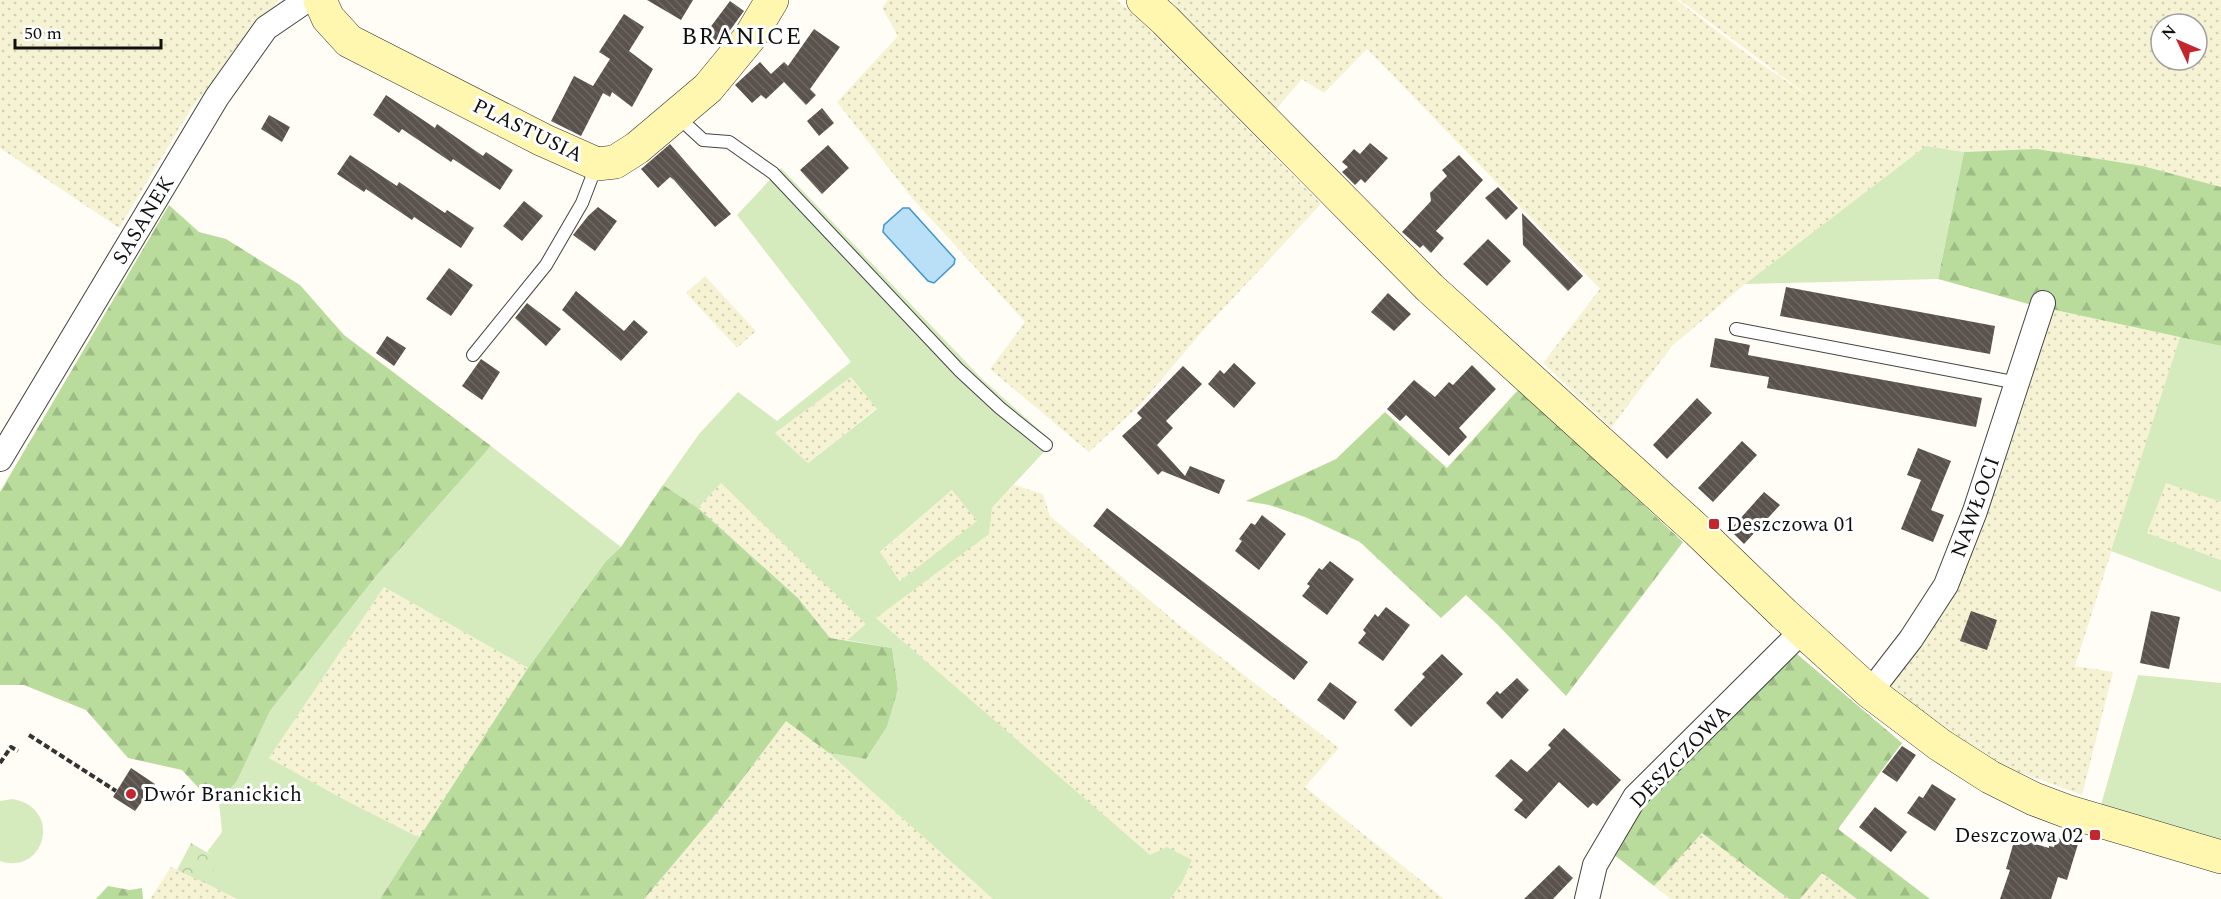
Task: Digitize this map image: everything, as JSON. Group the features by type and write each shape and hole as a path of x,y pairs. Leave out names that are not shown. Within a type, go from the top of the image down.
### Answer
{"street":[{"name":"SASANEK","path":"0,459 217,97 266,28 308,0"},
{"name":"PLASTUSIA","path":"320,0 328,18 349,41 543,140 597,164 615,162 637,148 708,87 750,37 772,0"},
{"path":"1143,0 1430,288 1698,531 1802,631 1870,692 1941,745 1990,777 2034,799 2066,811 2221,857"},
{"name":"NAWŁOCI","path":"1870,692 1911,639 1946,585 1975,512 2043,303"},
{"name":"DESZCZOWA","path":"1587,899 1595,865 1635,797 1802,631"}],"lane":[{"path":"676,115 703,140 729,142 773,173 959,370 1000,408 1046,445"},
{"path":"473,356 546,265 582,203 597,164"},
{"path":"1736,329 2018,383"}],"path":[{"path":"29,735 116,791"},
{"path":"0,764 11,747 18,751"}],"shaded area":[{"path":"0,0 279,0 191,109 119,228 0,148"},
{"path":"888,0 1117,0 1145,25 1321,204 1205,328 1140,405 1089,452 990,369 1025,322 912,198 837,102 898,36 882,8"},
{"path":"1173,0 1677,0 1747,54 1811,98 1680,0 2221,0 2221,187 2143,166 2037,149 1964,152 1926,146 1745,284 1672,346 1611,428 1543,363 1600,289 1367,49 1324,93 1302,79 1272,114 1169,4"},
{"path":"705,276 756,331 737,348 686,293"},
{"path":"2032,305 2180,337 2075,666 2113,672 2082,795 2008,768 1943,731 1874,678 1942,582"},
{"path":"851,377 877,408 808,463 775,433"},
{"path":"2166,482 2221,502 2221,560 2147,533"},
{"path":"721,483 867,624 847,640 830,638 798,598 698,508"},
{"path":"1014,485 1043,494 1050,516 1178,624 1339,748 1305,787 1444,899 1170,899 1181,884 875,617 988,534 992,508"},
{"path":"953,489 978,521 901,581 880,553"},
{"path":"384,587 528,668 420,838 269,758"},
{"path":"786,720 829,753 993,899 644,899 719,810"},
{"path":"1702,833 1789,899 1671,899 1654,886"},
{"path":"171,867 205,883 237,899 150,899"},
{"path":"1822,873 1857,899 1800,899"}],"green space":[{"path":"1926,146 1964,152 1938,279 1745,284"},
{"path":"2037,149 2143,166 2221,187 2221,346 2032,305 1938,279 1964,152"},
{"path":"781,168 982,379 1053,442 992,508 989,534 876,618 1150,855 1167,847 1192,860 1181,884 1170,899 993,899 829,753 866,759 887,727 898,689 892,648 847,640 866,624 721,483 698,508 663,485 699,434 738,392 777,421 851,362 737,215","holes":["851,377 877,409 808,463 775,433","952,490 977,521 900,581 880,552"]},
{"path":"169,205 199,232 226,239 300,285 344,335 491,446 377,575 270,711 237,781 219,802 205,795 182,770 128,758 86,710 24,685 0,685 0,492"},
{"path":"2180,337 2221,346 2221,502 2166,483 2147,533 2221,560 2221,592 2111,551"},
{"path":"1519,389 1683,542 1566,696 1466,595 1441,618 1360,542 1305,517 1269,505 1246,501 1336,459 1385,412 1447,468"},
{"path":"491,446 621,547 606,561 528,668 384,587 269,758 420,838 380,899 237,899 205,883 219,860 207,852 222,832 219,802 237,781 270,711 377,575"},
{"path":"663,485 698,508 798,598 830,638 892,648 898,689 887,727 866,759 829,753 786,721 719,810 644,899 380,899 528,668 606,561 621,547"},
{"path":"1797,654 1902,743 1838,829 1930,899 1857,899 1822,873 1800,899 1789,899 1702,833 1654,886 1613,854 1643,797"},
{"path":"2138,675 2221,683 2221,842 2101,805"},
{"path":"13,799 29,805 39,815 43,827 42,839 37,851 28,859 15,863 0,861 0,801"},
{"path":"191,843 220,860 205,883 177,870"},
{"path":"108,886 130,890 142,888 143,899 96,899"}],"water":[{"path":"903,208 909,208 955,259 954,264 934,283 928,281 883,232 884,225"}],"building":[{"path":"647,0 693,0 681,20"},
{"path":"730,1 744,11 720,44 706,33"},
{"path":"624,14 644,27 629,51 653,69 632,107 612,92 610,97 603,93 581,136 551,121 574,76 593,86 610,59 599,52"},
{"path":"814,29 840,47 810,89 816,95 806,105 784,82 766,99 761,95 752,103 735,85 760,62 771,74 784,62 788,66"},
{"path":"386,95 435,128 437,124 483,156 486,152 513,170 500,190 453,159 451,162 402,129 399,133 373,115"},
{"path":"822,108 834,123 819,136 807,121"},
{"path":"269,115 290,127 282,142 261,129"},
{"path":"1370,143 1388,158 1365,183 1361,179 1355,185 1342,172 1348,167 1342,162 1354,149 1360,154"},
{"path":"670,144 731,214 715,227 674,180 670,177 658,188 641,169"},
{"path":"828,145 849,168 822,194 800,170"},
{"path":"350,155 397,186 399,182 445,213 447,210 474,228 461,248 414,217 412,220 366,189 364,192 337,174"},
{"path":"1459,155 1483,180 1436,231 1444,238 1431,253 1423,245 1420,248 1402,232 1431,201 1430,193 1447,176 1442,170"},
{"path":"1498,187 1518,208 1506,220 1485,198"},
{"path":"524,201 543,216 522,241 503,226"},
{"path":"598,207 617,221 595,251 573,235"},
{"path":"1522,213 1583,276 1568,291 1523,245"},
{"path":"1488,239 1511,261 1487,286 1463,264"},
{"path":"449,268 473,285 451,316 426,299"},
{"path":"1786,287 1995,326 1990,354 1780,316"},
{"path":"576,291 624,331 634,320 648,332 621,361 562,310"},
{"path":"1388,293 1411,314 1394,331 1371,312"},
{"path":"527,303 561,329 546,346 515,318"},
{"path":"387,336 406,348 394,366 376,353"},
{"path":"1715,338 1750,345 1748,355 1982,398 1976,427 1767,388 1769,377 1710,367"},
{"path":"481,359 500,372 482,400 462,386"},
{"path":"1234,363 1256,383 1234,408 1208,384 1220,370 1224,374"},
{"path":"1472,365 1496,389 1459,428 1467,437 1449,456 1406,415 1400,421 1387,409 1414,380 1435,397 1449,382 1453,385"},
{"path":"1183,366 1202,384 1166,421 1173,428 1157,445 1185,476 1190,466 1225,480 1219,494 1162,471 1158,475 1122,436 1142,418 1137,413"},
{"path":"1697,398 1712,413 1667,459 1653,445"},
{"path":"1742,441 1757,455 1713,502 1698,488"},
{"path":"1918,448 1951,461 1931,510 1944,515 1933,542 1901,529 1921,480 1907,475"},
{"path":"1764,492 1780,505 1744,544 1730,530"},
{"path":"1107,508 1308,662 1294,680 1093,526"},
{"path":"1262,515 1286,534 1259,570 1235,551 1242,541 1239,539 1251,523 1255,525"},
{"path":"1330,561 1354,579 1327,615 1302,596 1310,586 1307,584 1319,568 1322,570"},
{"path":"1386,607 1410,625 1383,661 1358,643 1366,633 1363,630 1375,614 1378,617"},
{"path":"1971,611 1997,620 1987,650 1960,641"},
{"path":"2151,611 2180,617 2169,669 2140,663"},
{"path":"1442,654 1463,674 1411,727 1394,710 1425,677 1422,674"},
{"path":"1517,678 1529,690 1502,719 1486,703 1497,691 1500,694"},
{"path":"1330,682 1357,702 1344,720 1317,700"},
{"path":"1564,728 1621,780 1597,806 1593,803 1588,808 1559,782 1526,819 1514,810 1523,800 1495,776 1511,759 1527,772 1551,748 1548,745"},
{"path":"1902,746 1916,755 1897,782 1882,772"},
{"name":"Dwór Branickich","path":"131,768 155,784 135,811 113,797"},
{"path":"1932,784 1956,799 1935,831 1907,813 1919,796 1923,798"},
{"path":"1875,807 1907,832 1891,852 1859,827"},
{"path":"2015,838 2049,848 2049,846 2054,847 2057,838 2078,844 2067,880 2058,877 2051,899 2000,899 2010,870 2006,869"},
{"path":"1559,865 1573,878 1553,899 1524,899"}],"place":[{"name":"Deszczowa 01","path":"1714,524"},
{"name":"Dwór Branickich","path":"131,794"},
{"name":"Deszczowa 02","path":"2095,835"}],"district":[{"name":"BRANICE","path":"742,36"}]}
